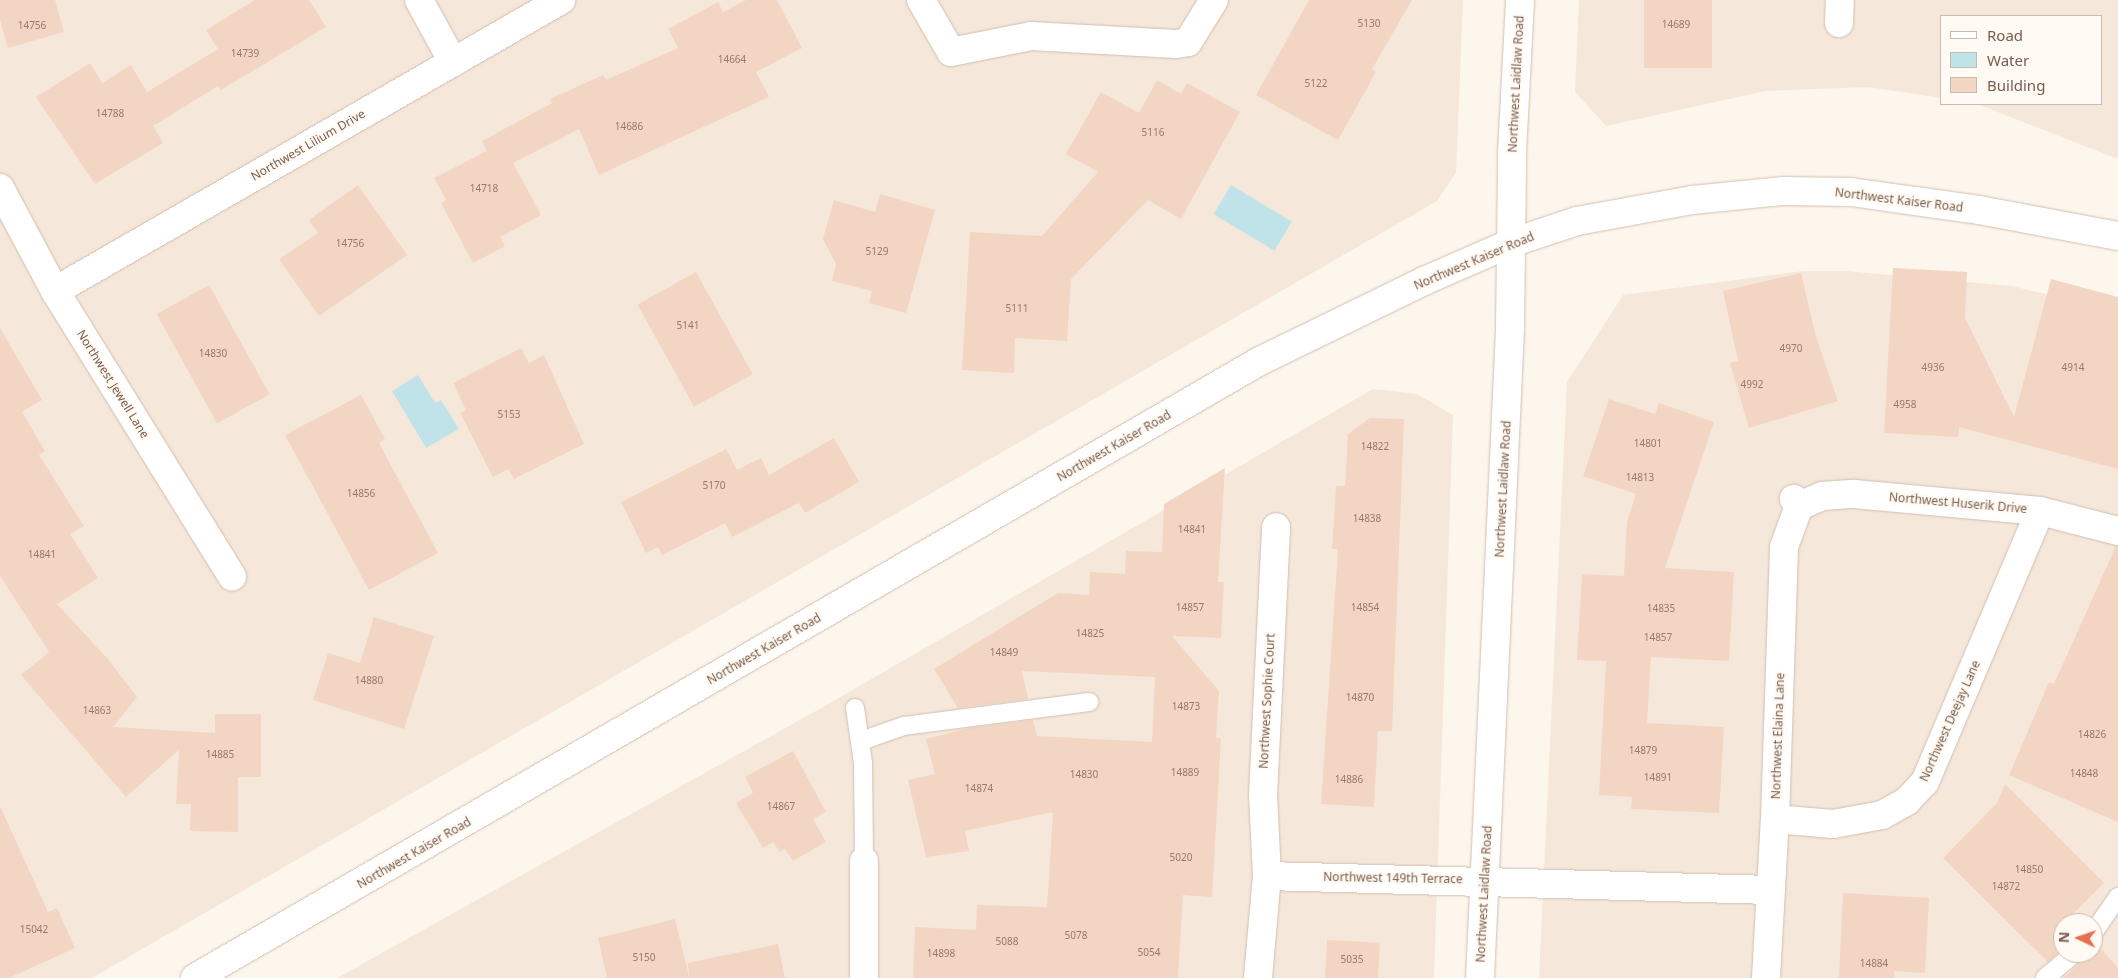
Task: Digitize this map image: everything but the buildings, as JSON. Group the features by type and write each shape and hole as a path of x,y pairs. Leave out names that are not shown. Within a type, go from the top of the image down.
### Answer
{"street":[{"path":"419,0 454,62"},
{"name":"Northwest Lilium Drive","path":"55,291 560,0"},
{"path":"921,0 951,52 1031,36 1176,44 1188,42 1214,0"},
{"name":"Northwest Laidlaw Road","path":"1480,978 1520,0"},
{"name":"Northwest Jewell Lane","path":"0,188 55,291 232,577"},
{"name":"Northwest Kaiser Road","path":"195,978 1258,362 1406,289 1511,243 1577,221 1692,200 1782,191 1851,192 1979,210 2118,236"},
{"name":"Northwest Huserik Drive","path":"1796,503 1822,496 1854,494 2040,511 2084,520 2118,531"},
{"name":"Northwest Elaina Lane","path":"1766,978 1775,819 1784,547 1796,503"},
{"name":"Northwest Deejay Lane","path":"1775,819 1833,824 1882,815 1907,801 1925,782 2040,511"},
{"name":"Northwest Sophie Court","path":"1268,876 1263,795 1276,527"},
{"path":"864,861 864,978"},
{"path":"1258,978 1268,876"},
{"name":"Northwest 149th Terrace","path":"1268,876 1485,880 1771,890"}],"lane":[{"path":"861,741 904,726 1089,702"},
{"path":"855,708 861,741 864,861"},
{"path":"2103,919 2118,897"},
{"path":"2045,978 2062,963"}],"shaded area":[{"path":"0,0 1463,0 1456,173 1437,201 92,978 0,978"},
{"path":"1579,0 2118,0 2118,159 1980,105 2103,105 2103,15 1940,15 1940,98 1868,87 1766,91 1606,126 1575,92"},
{"path":"1803,271 1846,271 2012,286 2118,311 2118,978 1539,978 1567,382 1623,295"},
{"path":"1373,389 1417,394 1453,415 1434,978 337,978 823,707"}],"water":[{"path":"1231,185 1292,222 1274,251 1213,214"},
{"path":"418,375 435,403 441,400 459,429 426,448 392,391"}]}
